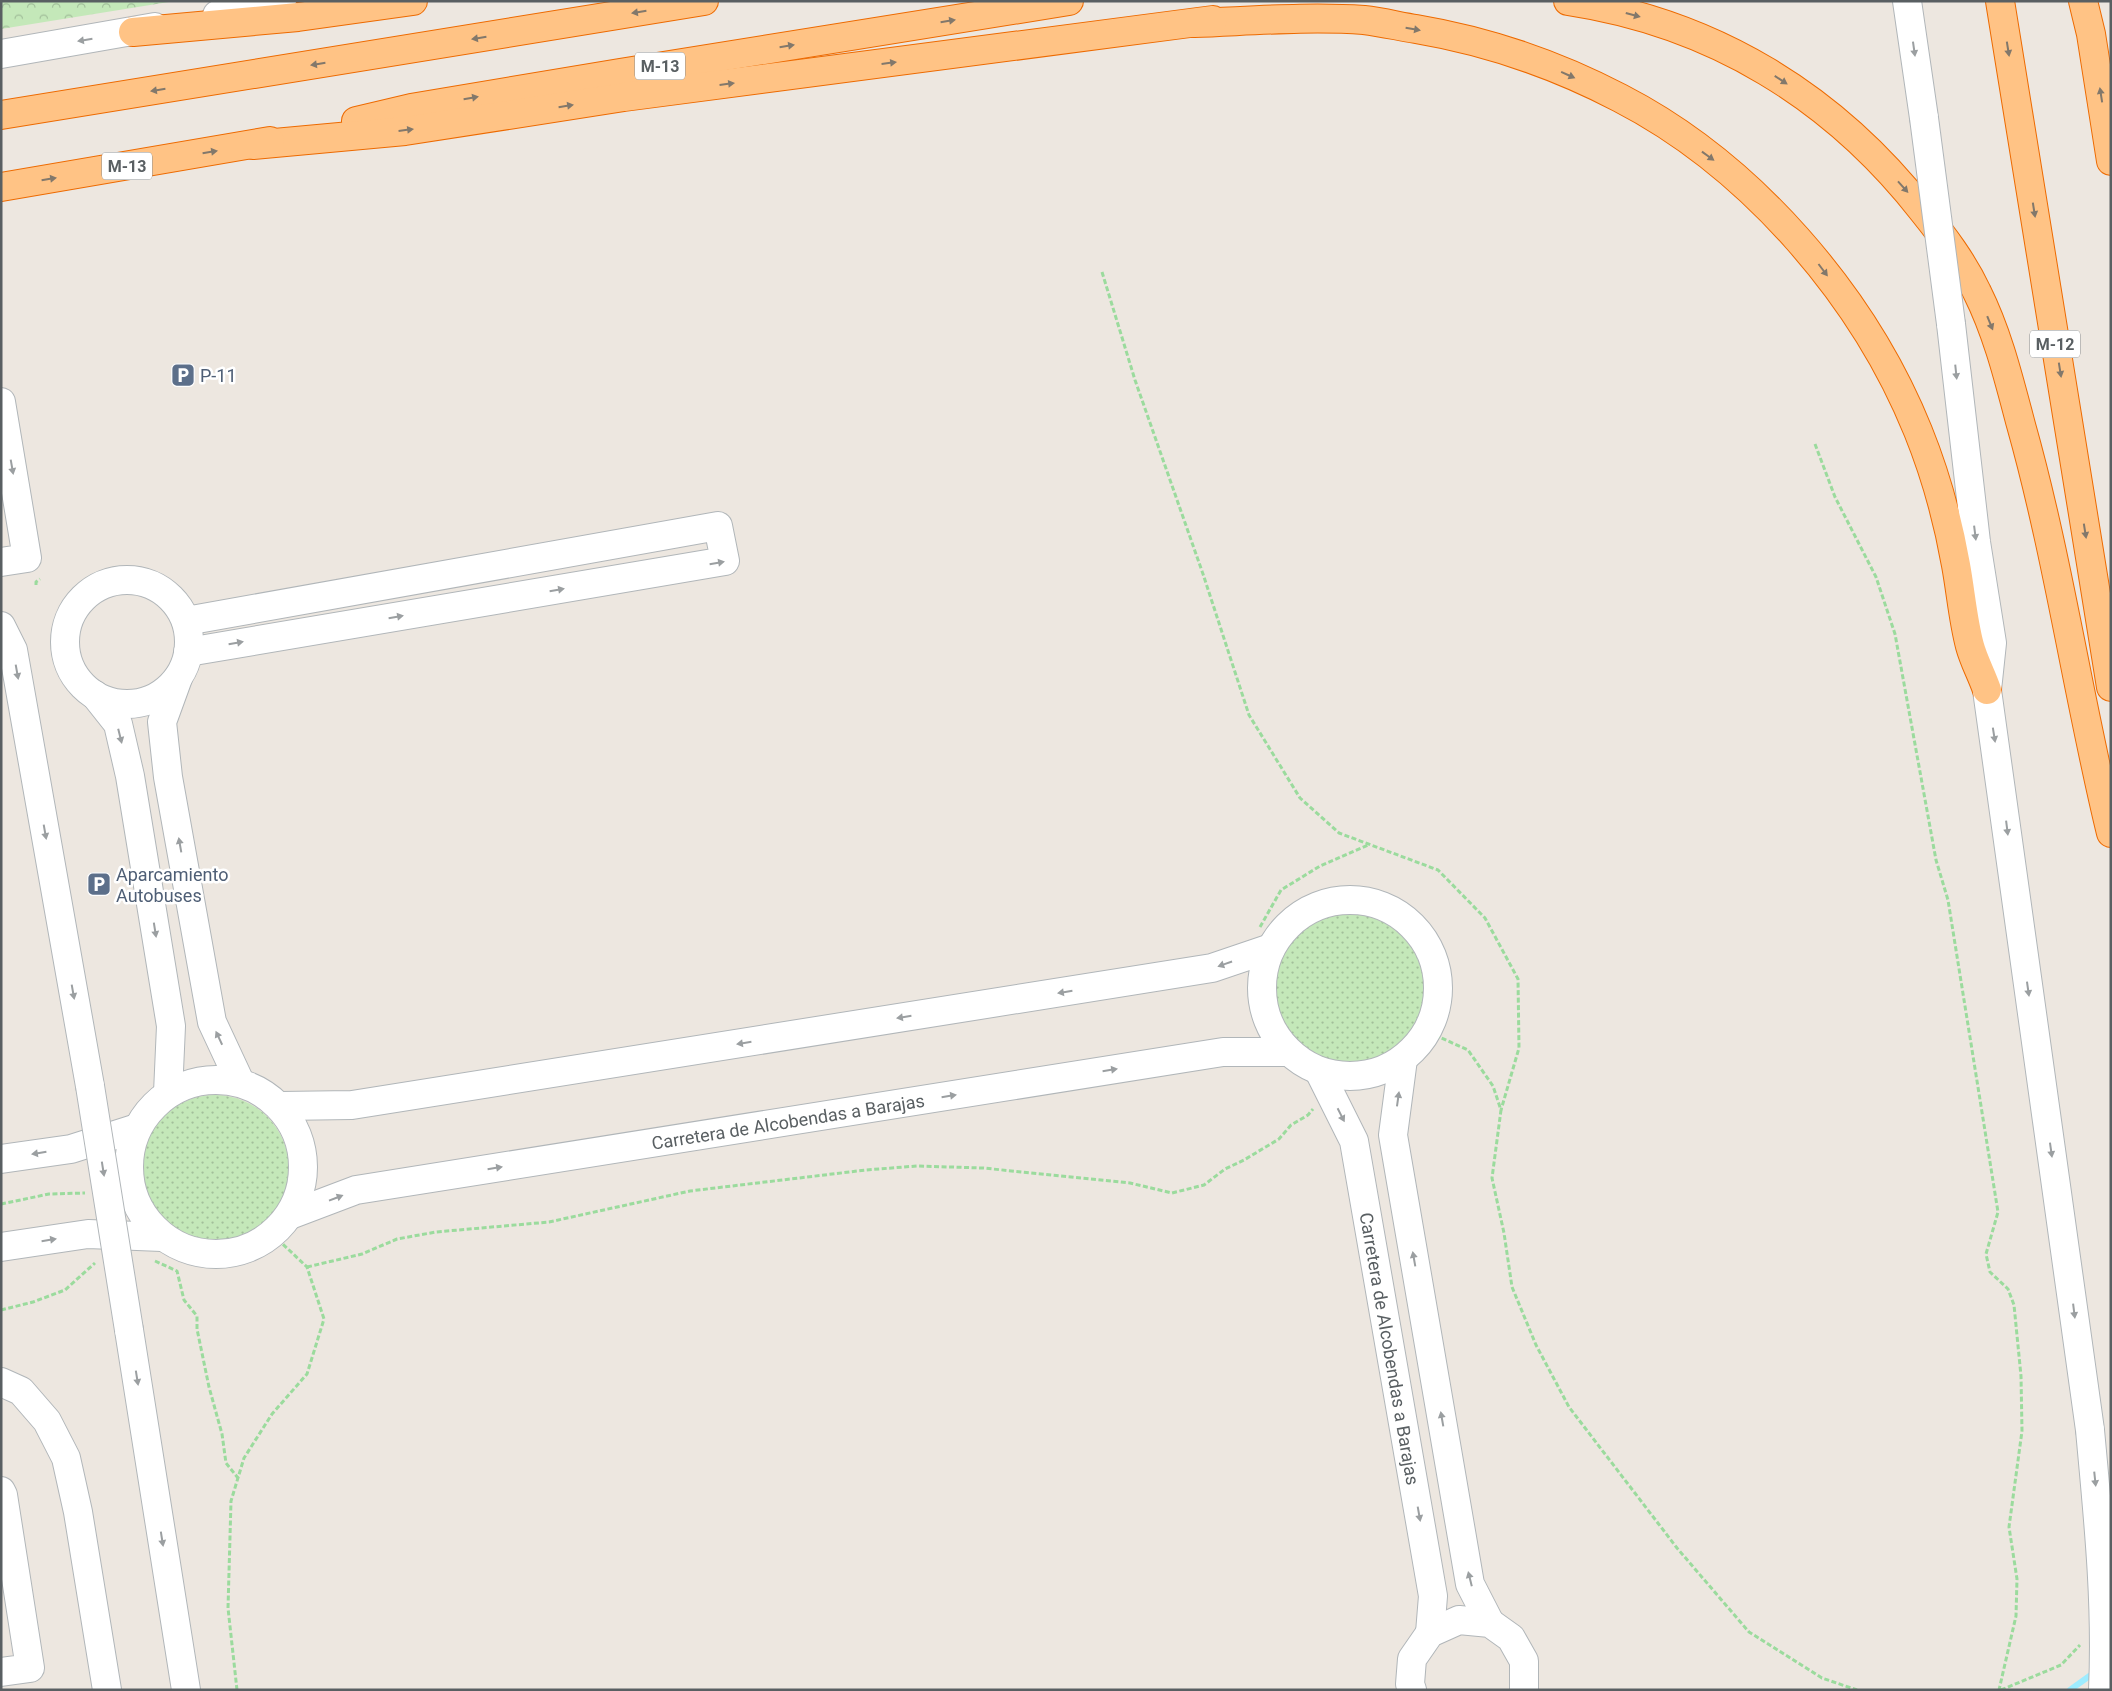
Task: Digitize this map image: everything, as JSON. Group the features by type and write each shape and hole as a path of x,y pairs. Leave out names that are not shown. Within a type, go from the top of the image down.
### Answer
{"highway":[{"path":"133,32 298,17 412,1"},
{"path":"1,115 704,1"},
{"name":"M-13","path":"1,187 253,145 411,108 629,71 1069,1"},
{"path":"253,145 405,131 624,97 1194,23 1347,1"},
{"path":"1568,1 1594,5 1676,29 1725,49 1771,73 1842,124 1906,189 1949,245 1977,291 2000,349 2026,442 2046,521 2095,768 2111,833"},
{"name":"M-12","path":"2000,1 2111,687"},
{"path":"2082,1 2091,34 2111,161"},
{"path":"2091,34 2093,1"},
{"path":"1194,23 1292,19 1365,20 1480,43 1541,63 1620,98 1670,128 1758,198 1814,258 1851,307 1898,387 1919,432 1944,510 1956,562 1970,646 1987,690"}],"street":[{"path":"1,54 133,32 282,1"},
{"path":"1907,1 1951,324 1975,532 1992,643 1987,690 2090,1430 2101,1544 2105,1641 2103,1690"},
{"path":"1,402 27,558 1,562"},
{"path":"186,621 718,526 725,561 188,652"},
{"path":"168,1093 171,1026 130,776 118,724 95,696 79,682 69,667 65,649 66,630 72,613 83,598 109,582 124,580 144,582 162,590 176,604 186,621 189,640 187,660 178,678 162,722 168,777 212,1022 240,1082"},
{"path":"1,626 13,650 90,1086 186,1690"},
{"path":"95,696 112,703 131,704 149,700 165,691 178,678"},
{"path":"1360,900 1385,907 1408,920 1425,940 1436,964 1439,990 1434,1016 1428,1032 1418,1046 1403,1059 1378,1072 1325,1083 1288,1052 1272,1030 1262,1003 1261,984 1264,965 1271,948 1287,926 1308,910 1333,901 1360,900"},
{"path":"281,1106 352,1105 1153,978 1212,968 1271,948"},
{"name":"Carretera de Alcobendas a Barajas","path":"280,1224 356,1190 366,1188 1222,1052 1288,1052"},
{"path":"1403,1059 1393,1135 1470,1584 1490,1623 1511,1638 1524,1661 1524,1690"},
{"path":"1,1247 88,1234 162,1236 206,1255 254,1247 280,1224 304,1179 301,1140 281,1106 240,1082 203,1080 168,1093 141,1120 137,1128 128,1166 136,1206 162,1236"},
{"name":"Carretera de Alcobendas a Barajas","path":"1325,1083 1354,1142 1433,1596 1430,1633"},
{"path":"1,1160 71,1148 137,1128"},
{"path":"1,1382 21,1391 47,1421 66,1458 78,1512 107,1690"},
{"path":"1,1491 4,1495 30,1668 1,1672"},
{"path":"1412,1690 1410,1684 1412,1660 1430,1633 1459,1620 1490,1623"}],"path":[{"path":"1102,272 1135,380 1203,574 1249,715 1300,798 1339,833 1438,870 1485,918 1518,979 1519,1048 1501,1110 1492,1178 1504,1233 1512,1287 1536,1345 1569,1407 1678,1548 1749,1632 1822,1678 1857,1690"},
{"path":"1815,444 1835,497 1876,577 1895,634 1936,860 1948,900 1998,1212 1986,1254 1990,1272 2008,1289 2014,1305 2021,1376 2022,1431 2009,1527 2017,1579 2016,1616 2000,1690"},
{"path":"1428,1032 1468,1050 1493,1086 1501,1110"},
{"path":"307,1267 362,1254 397,1239 436,1232 549,1222 690,1191 917,1166 983,1168 1130,1183 1172,1193 1204,1185 1225,1168 1244,1160 1278,1139 1291,1124 1308,1115 1321,1101 1325,1083"},
{"path":"1,1204 49,1194 86,1193"},
{"path":"237,1690 228,1608 231,1502 244,1458 272,1414 306,1374 324,1319 307,1267 280,1224"},
{"path":"2000,1690 2061,1665 2086,1638"}],"green space":[{"path":"1,1 175,1 1,29"},
{"path":"1349,914 1378,920 1402,936 1418,960 1424,989 1418,1018 1402,1042 1378,1058 1349,1064 1320,1058 1296,1042 1280,1018 1274,989 1280,960 1296,936 1320,920"},
{"path":"215,1095 243,1101 267,1117 283,1141 289,1169 283,1197 267,1221 243,1237 215,1243 187,1237 163,1221 147,1197 141,1169 147,1141 163,1117 187,1101"}],"waterway":[{"path":"2070,1690 2095,1672"}],"place":[{"name":"P-11","path":"183,375"},
{"name":"Aparcamiento Autobuses","path":"99,884"}]}
